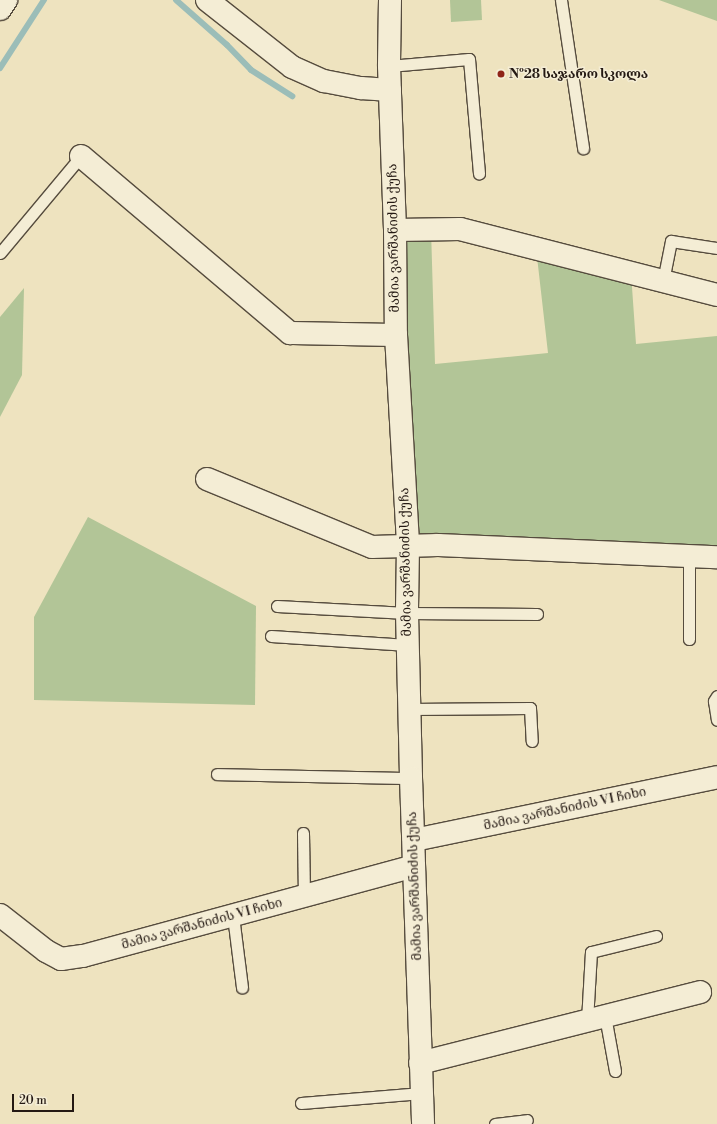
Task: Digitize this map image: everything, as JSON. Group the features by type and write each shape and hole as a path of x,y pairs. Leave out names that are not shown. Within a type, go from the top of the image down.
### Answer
{"street":[{"path":"0,9 6,0"},
{"path":"207,0 292,67 324,81 361,88 390,90"},
{"name":"მამია ვარშანიძის ქუჩა","path":"390,0 389,66 395,230 396,335 408,546 409,709 423,1124"},
{"path":"81,156 290,333 396,335"},
{"path":"395,230 460,229 717,295"},
{"path":"207,479 372,547 438,545 717,557"},
{"name":"მამია ვარშანიძის VI ჩიხი","path":"414,840 717,777"},
{"name":"მამია ვარშანიძის VI ჩიხი","path":"0,915 46,951 61,959 83,956 414,866"},
{"path":"420,1063 700,992"}],"lane":[{"path":"561,0 583,148"},
{"path":"389,66 468,59 479,174"},
{"path":"0,253 81,156"},
{"path":"663,281 671,241 717,248"},
{"path":"689,556 689,639"},
{"path":"276,606 408,613 537,614"},
{"path":"271,636 408,645"},
{"path":"717,696 714,701 717,720"},
{"path":"409,709 530,708 532,741"},
{"path":"217,774 411,778"},
{"path":"303,833 304,896"},
{"path":"234,916 242,987"},
{"path":"615,1071 596,1019 591,952 656,936"},
{"path":"301,1103 422,1093"},
{"path":"495,1124 527,1120"}],"green space":[{"path":"450,0 481,0 482,20 451,22"},
{"path":"659,0 717,0 717,21"},
{"path":"431,229 435,364 548,353 536,248 631,273 636,344 717,336 717,557 408,546 395,230"},
{"path":"24,288 22,375 0,417 0,317"},
{"path":"88,517 256,606 255,705 34,700 34,617"}],"waterway":[{"path":"0,68 44,0"},
{"path":"176,0 227,45 251,70 292,96"}],"place":[{"name":"№28 საჯარო სკოლა","path":"501,74"}]}
